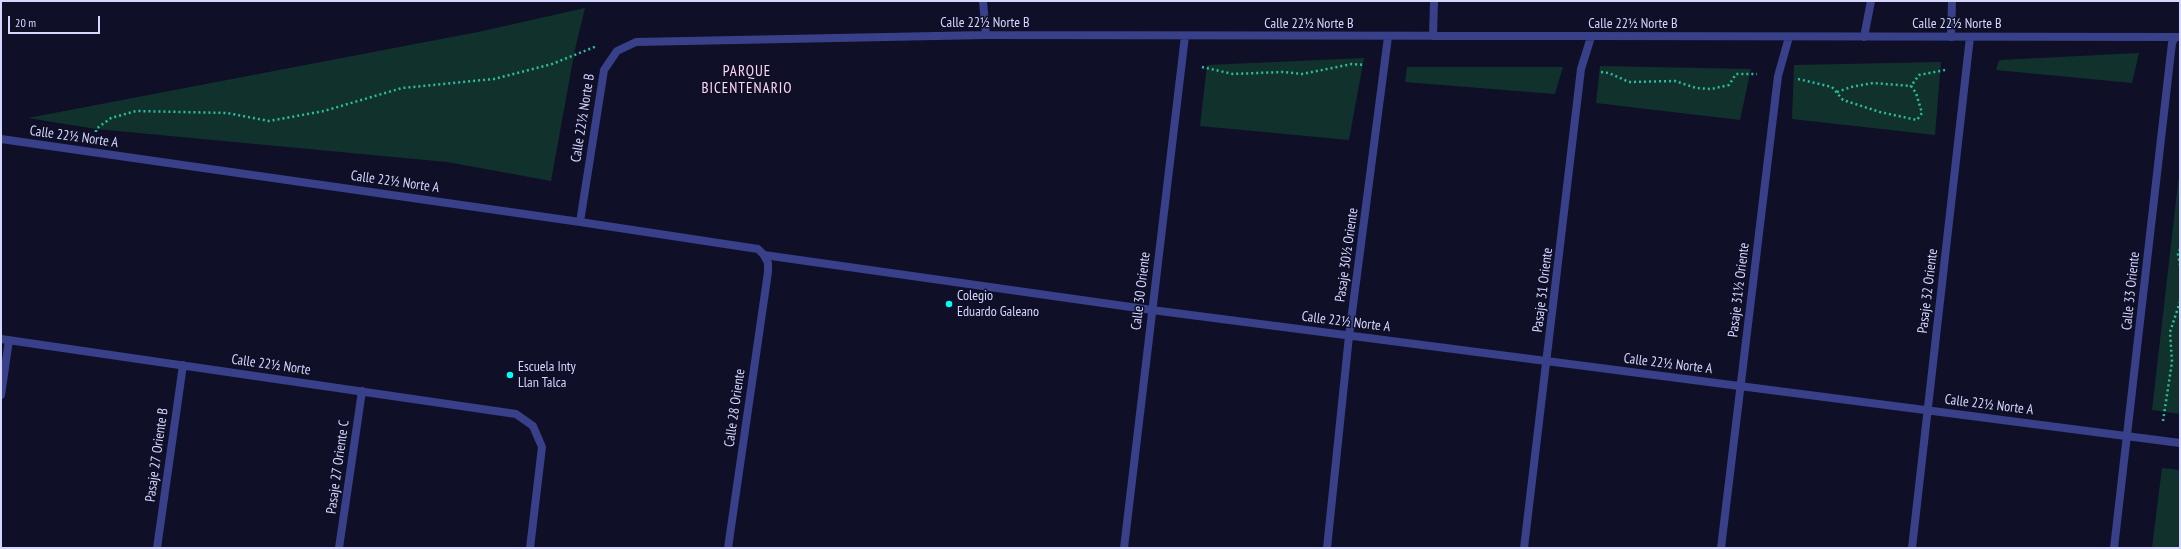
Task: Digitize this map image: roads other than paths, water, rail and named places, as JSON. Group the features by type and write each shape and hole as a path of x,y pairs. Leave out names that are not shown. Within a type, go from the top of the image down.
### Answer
{"street":[{"path":"983,1 986,36"},
{"path":"1433,36 1434,1"},
{"path":"1864,37 1871,1"},
{"path":"1951,37 1952,1"},
{"name":"Calle 22½ Norte B","path":"580,222 600,81 609,60 617,51 636,42 986,36 2178,37"},
{"name":"Calle 30 Oriente","path":"1124,548 1185,36"},
{"name":"Pasaje 30½ Oriente","path":"1327,548 1349,336 1388,37"},
{"name":"Pasaje 31 Oriente","path":"1524,548 1548,362 1581,69 1591,37"},
{"name":"Pasaje 31½ Oriente","path":"1721,548 1778,76 1789,37"},
{"name":"Pasaje 32 Oriente","path":"1912,548 1970,37"},
{"name":"Calle 33 Oriente","path":"2114,548 2172,43 2178,37"},
{"name":"Calle 22½ Norte A","path":"1,139 749,246 758,249 764,255 1152,310 2180,443"},
{"name":"Calle 28 Oriente","path":"728,548 768,272 768,263 764,255"},
{"path":"1,395 5,340"},
{"name":"Calle 22½ Norte","path":"5,340 506,411 526,419 533,426 542,447 542,458 530,548"},
{"name":"Pasaje 27 Oriente B","path":"158,548 183,365"},
{"name":"Pasaje 27 Oriente C","path":"339,548 362,391"}],"place":[{"name":"Colegio Eduardo Galeano","path":"949,304"},
{"name":"Escuela Inty Llan Talca","path":"510,375"}],"district":[{"name":"PARQUE BICENTENARIO","path":"747,80"}]}
